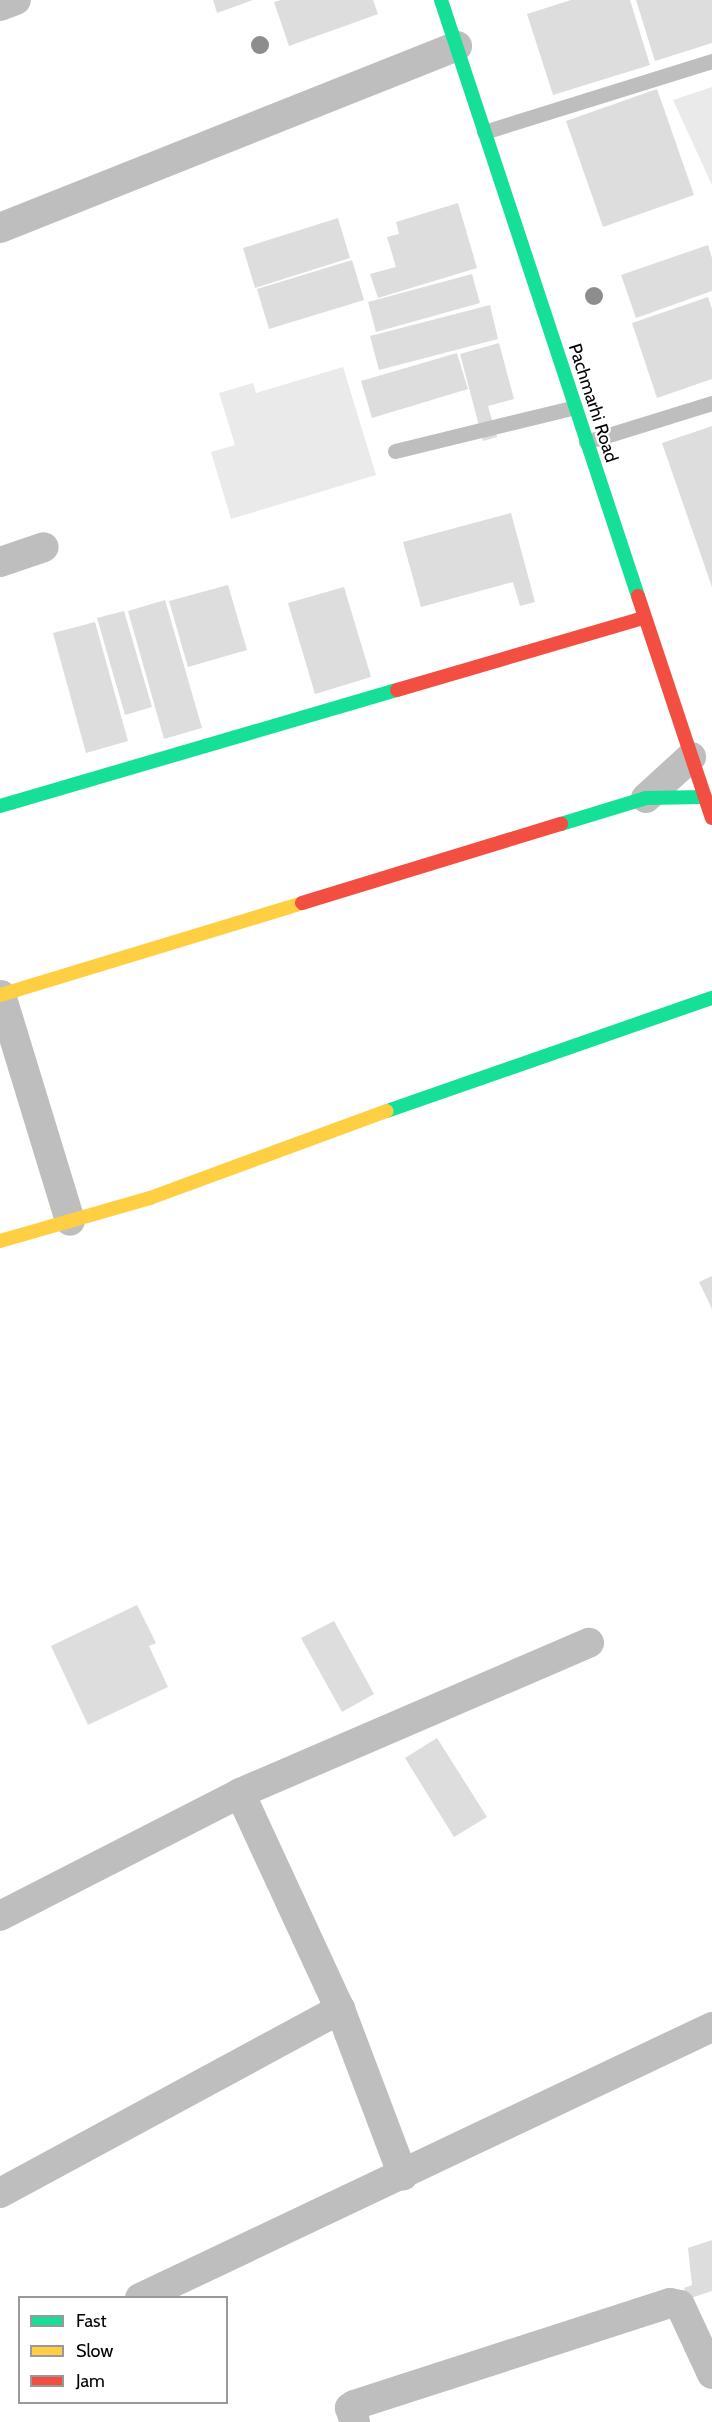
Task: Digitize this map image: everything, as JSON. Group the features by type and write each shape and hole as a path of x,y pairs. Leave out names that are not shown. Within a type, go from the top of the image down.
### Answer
{"street":[{"path":"0,6 16,0"},
{"name":"Pachmarhi Road","path":"441,0 712,818"},
{"path":"0,228 457,46"},
{"path":"0,562 44,547"},
{"path":"0,806 644,618"},
{"path":"646,798 691,757"},
{"path":"70,1221 1,995 646,798 705,797"},
{"path":"0,1241 150,1198 278,1149 712,998"},
{"path":"0,1916 240,1793 589,1643"},
{"path":"240,1793 339,2009 403,2176"},
{"path":"0,2193 339,2009"},
{"path":"144,2296 403,2176 712,2027"},
{"path":"355,2422 350,2408 354,2404 670,2303 682,2309 712,2374"}],"lane":[{"path":"484,132 712,61"},
{"path":"586,442 712,403"},
{"path":"395,451 574,407"}],"shaded area":[{"path":"712,87 712,185 673,100"},
{"path":"343,367 376,475 231,519 211,452 235,445 219,393 253,383 256,393"}],"building":[{"path":"213,0 253,0 217,13"},
{"path":"281,0 373,0 378,14 289,46 274,2"},
{"path":"571,0 630,0 650,65 553,95 527,14"},
{"path":"636,0 712,0 712,43 655,61"},
{"path":"657,89 694,195 603,227 566,121"},
{"path":"458,203 477,268 378,298 370,274 396,267 387,237 399,234 396,222"},
{"path":"338,218 350,258 255,288 243,248"},
{"path":"708,245 712,258 712,291 636,318 621,275"},
{"path":"352,260 364,300 269,329 257,289"},
{"path":"472,274 480,303 376,332 368,302"},
{"path":"708,297 712,309 712,379 657,398 632,323"},
{"path":"490,305 498,339 379,370 370,336"},
{"path":"499,343 514,399 488,406 497,437 483,441 460,354"},
{"path":"457,353 468,389 372,418 361,381"},
{"path":"712,426 712,587 662,443"},
{"path":"511,513 535,602 520,606 513,582 421,607 403,542"},
{"path":"228,585 247,650 188,667 169,601"},
{"path":"344,587 371,677 315,694 288,603"},
{"path":"165,600 202,728 164,739 128,611"},
{"path":"124,611 152,707 125,715 97,618"},
{"path":"95,622 128,741 86,753 53,633"},
{"path":"712,1276 712,1309 699,1282"},
{"path":"137,1605 156,1643 149,1646 168,1687 88,1725 51,1646"},
{"path":"334,1621 374,1694 342,1712 301,1638"},
{"path":"437,1738 487,1817 454,1837 405,1758"},
{"path":"712,2240 712,2291 688,2299 684,2288 692,2285 688,2248"}],"traffic: fast":[{"path":"441,0 638,596"},
{"path":"0,806 397,690"},
{"path":"561,824 646,798 705,797"},
{"path":"387,1111 712,998"}],"traffic: slow":[{"path":"0,995 302,903"},
{"path":"0,1241 150,1198 387,1111"}],"traffic: jam":[{"path":"638,596 712,818"},
{"path":"397,690 644,618"},
{"path":"302,903 561,824"}]}
